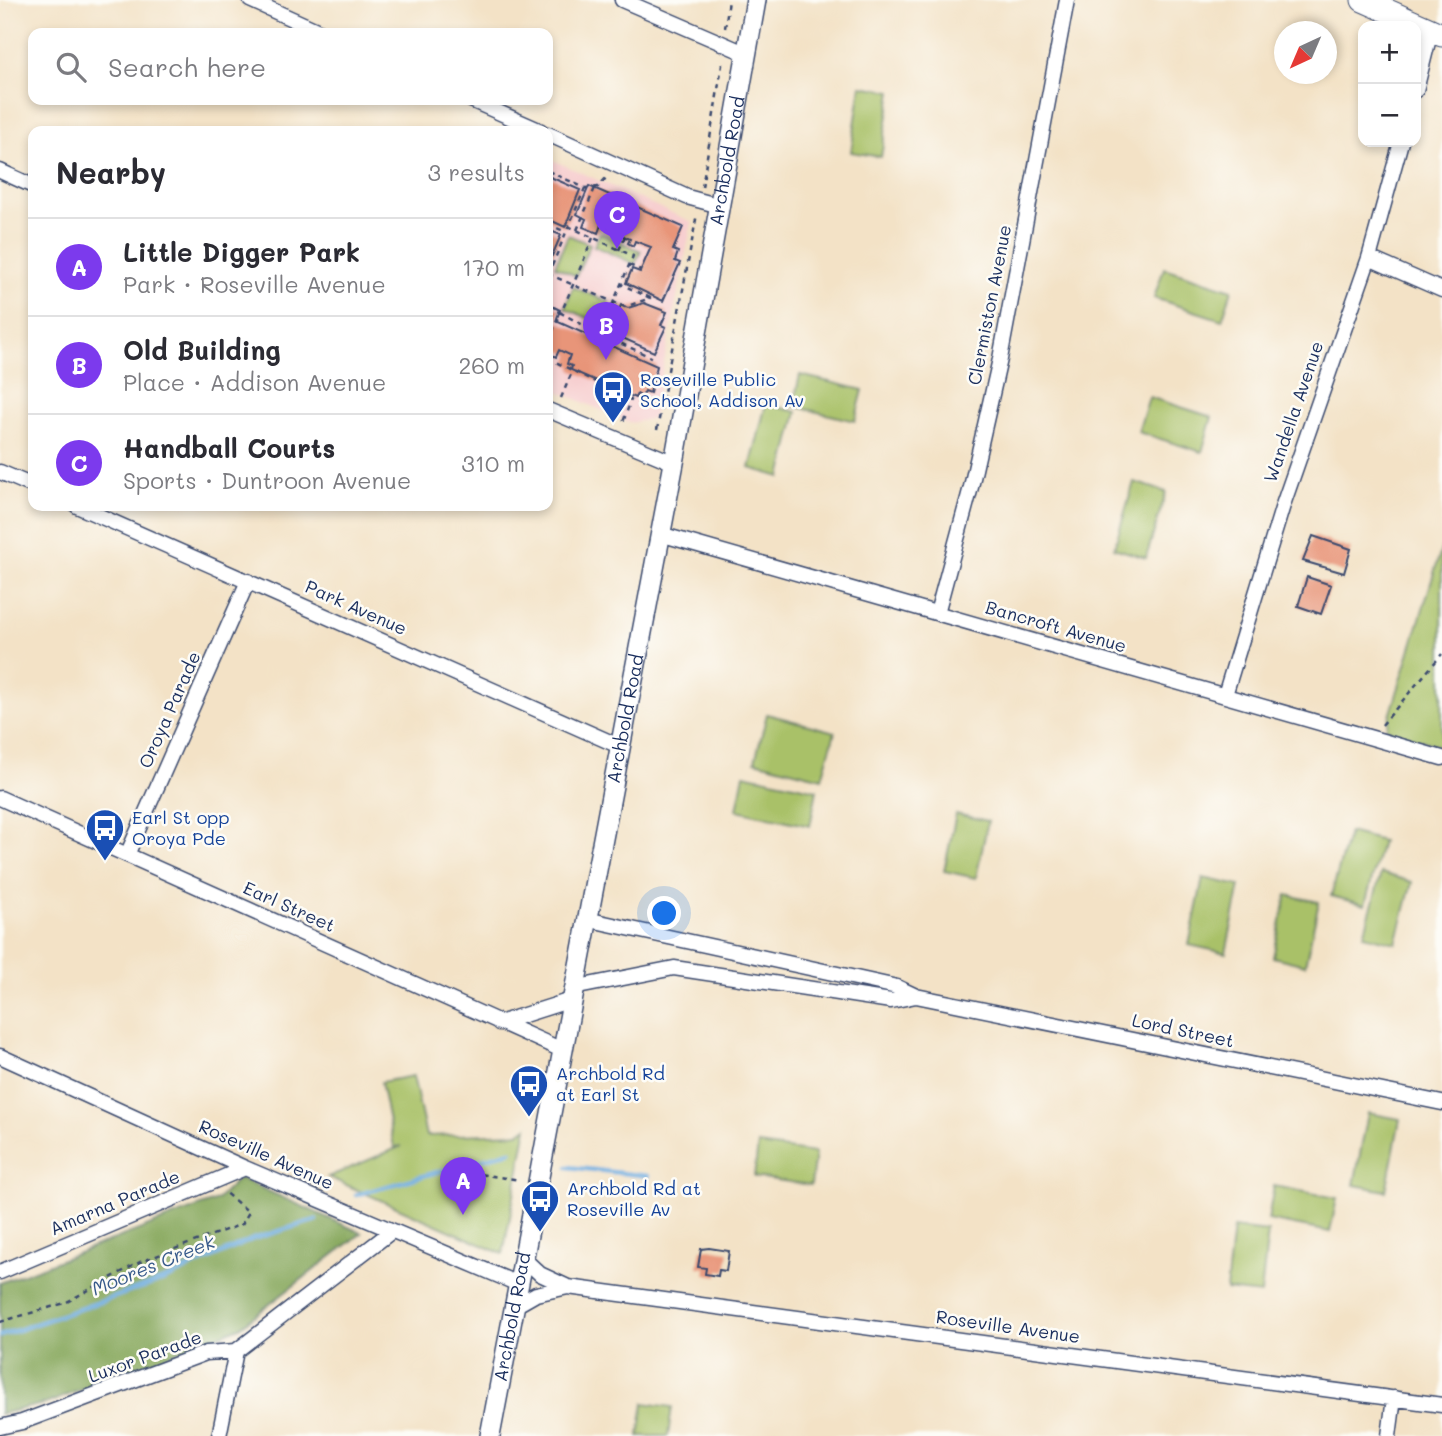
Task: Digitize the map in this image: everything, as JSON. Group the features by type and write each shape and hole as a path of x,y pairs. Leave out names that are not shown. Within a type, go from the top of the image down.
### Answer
{"highway":[{"path":"1363,0 1436,32"}],"main road":[{"name":"Archbold Road","path":"489,1436 674,463 756,0"}],"street":[{"path":"250,0 312,28"},
{"path":"622,0 747,54"},
{"name":"Clermiston Avenue","path":"937,613 971,487 1000,359 1067,0"},
{"path":"1418,84 1436,32"},
{"path":"482,105 530,126"},
{"path":"553,136 687,197 720,206"},
{"name":"Wandella Avenue","path":"1225,695 1284,502 1369,258 1400,147"},
{"path":"0,171 28,184"},
{"path":"1369,258 1442,290"},
{"path":"553,412 674,463"},
{"path":"0,472 28,484"},
{"name":"Park Avenue","path":"88,511 619,746"},
{"name":"Bancroft Avenue","path":"660,534 1442,758"},
{"name":"Oroya Parade","path":"127,855 248,581"},
{"name":"Earl Street","path":"0,798 562,1050"},
{"name":"Lord Street","path":"586,919 897,987 916,996 1442,1102"},
{"name":"Lord Street","path":"499,1023 572,994 674,968 891,1001 916,996"},
{"name":"Roseville Avenue","path":"0,1056 245,1168 518,1284"},
{"name":"Amarna Parade","path":"0,1272 245,1168"},
{"path":"219,1436 236,1351 392,1231"},
{"name":"Roseville Avenue","path":"523,1258 540,1274 568,1287 1442,1405"},
{"name":"Roseville Avenue","path":"515,1306 536,1294 568,1287"},
{"name":"Luxor Parade","path":"0,1427 22,1422 206,1353 236,1351"},
{"path":"1389,1436 1394,1398"}],"path":[{"path":"553,173 585,188 596,187"},
{"path":"577,230 596,187 606,178"},
{"path":"553,262 585,188"},
{"path":"580,198 590,201"},
{"path":"553,226 566,232"},
{"path":"568,226 633,256 600,334"},
{"path":"619,250 625,236"},
{"path":"553,330 593,238"},
{"path":"629,265 641,270"},
{"path":"553,276 625,307 650,298 621,284"},
{"path":"553,309 651,357"},
{"path":"553,361 631,400 622,425"},
{"path":"561,398 572,372"},
{"path":"1371,738 1442,654"},
{"path":"451,1170 537,1184"},
{"path":"0,1322 65,1303 140,1262 242,1224 249,1212 213,1183"}],"shaded area":[{"path":"553,160 692,222 653,418 631,423 553,389"}],"green space":[{"path":"861,86 892,91 881,157 851,152"},
{"path":"600,233 641,251 635,264 594,246"},
{"path":"568,235 590,244 576,276 555,266"},
{"path":"1164,268 1232,290 1222,320 1154,298"},
{"path":"573,287 609,302 599,323 565,308"},
{"path":"800,375 863,390 855,421 793,406"},
{"path":"1149,397 1212,417 1202,452 1138,432"},
{"path":"766,404 797,412 781,477 750,468"},
{"path":"1134,482 1166,492 1146,558 1114,548"},
{"path":"1442,547 1442,747 1386,729"},
{"path":"767,714 835,732 822,778 755,761"},
{"path":"744,774 817,790 810,826 737,810"},
{"path":"956,814 988,821 976,878 944,871"},
{"path":"1349,832 1382,841 1365,905 1331,896"},
{"path":"1381,873 1412,882 1396,943 1364,935"},
{"path":"1203,878 1240,886 1226,953 1189,945"},
{"path":"1287,895 1319,902 1305,965 1273,957"},
{"path":"413,1076 426,1136 519,1133 527,1127 503,1254 328,1177 402,1146 394,1147 381,1082"},
{"path":"1368,1113 1400,1119 1386,1191 1354,1185"},
{"path":"758,1145 815,1153 811,1185 754,1177"},
{"path":"239,1178 362,1233 240,1327 48,1403 0,1414 0,1283 217,1200"},
{"path":"1274,1186 1337,1198 1330,1232 1268,1220"},
{"path":"1233,1228 1268,1232 1261,1294 1226,1290"},
{"path":"644,1403 672,1407 668,1436 639,1436"}],"building":[{"path":"553,178 580,190 565,227 553,221"},
{"path":"589,186 683,227 673,250 678,252 675,261 680,263 663,301 626,283 632,269 640,272 651,247 635,241 633,246 628,243 630,239 601,225 598,233 583,227 586,219 577,214"},
{"path":"553,232 561,235 553,254"},
{"path":"644,303 667,312 661,325 666,327 654,352 609,332 621,305 628,308"},
{"path":"553,306 560,310 556,321 657,366 650,393 645,391 642,397 637,394 635,398 571,370 572,366 567,364 570,355 559,350 556,357 553,356"},
{"path":"1313,536 1351,549 1344,573 1303,561"},
{"path":"1307,577 1331,585 1321,614 1298,606"},
{"path":"701,1249 729,1251 726,1271 719,1270 718,1276 705,1274 706,1268 698,1267"}],"waterway":[{"name":"Moores Creek","path":"356,1195 511,1151"},
{"name":"Moores Creek","path":"568,1167 648,1176"},
{"name":"Moores Creek","path":"0,1336 164,1280 253,1239 316,1220"}],"place":[{"name":"Handball Courts","path":"617,249"},
{"name":"Old Building","path":"606,360"},
{"name":"Roseville Public School, Addison Av","path":"613,424"},
{"name":"Earl St opp Oroya Pde","path":"105,862"},
{"name":"Archbold Rd at Earl St","path":"529,1118"},
{"name":"Little Digger Park","path":"463,1215"},
{"name":"Archbold Rd at Roseville Av","path":"540,1233"}]}
